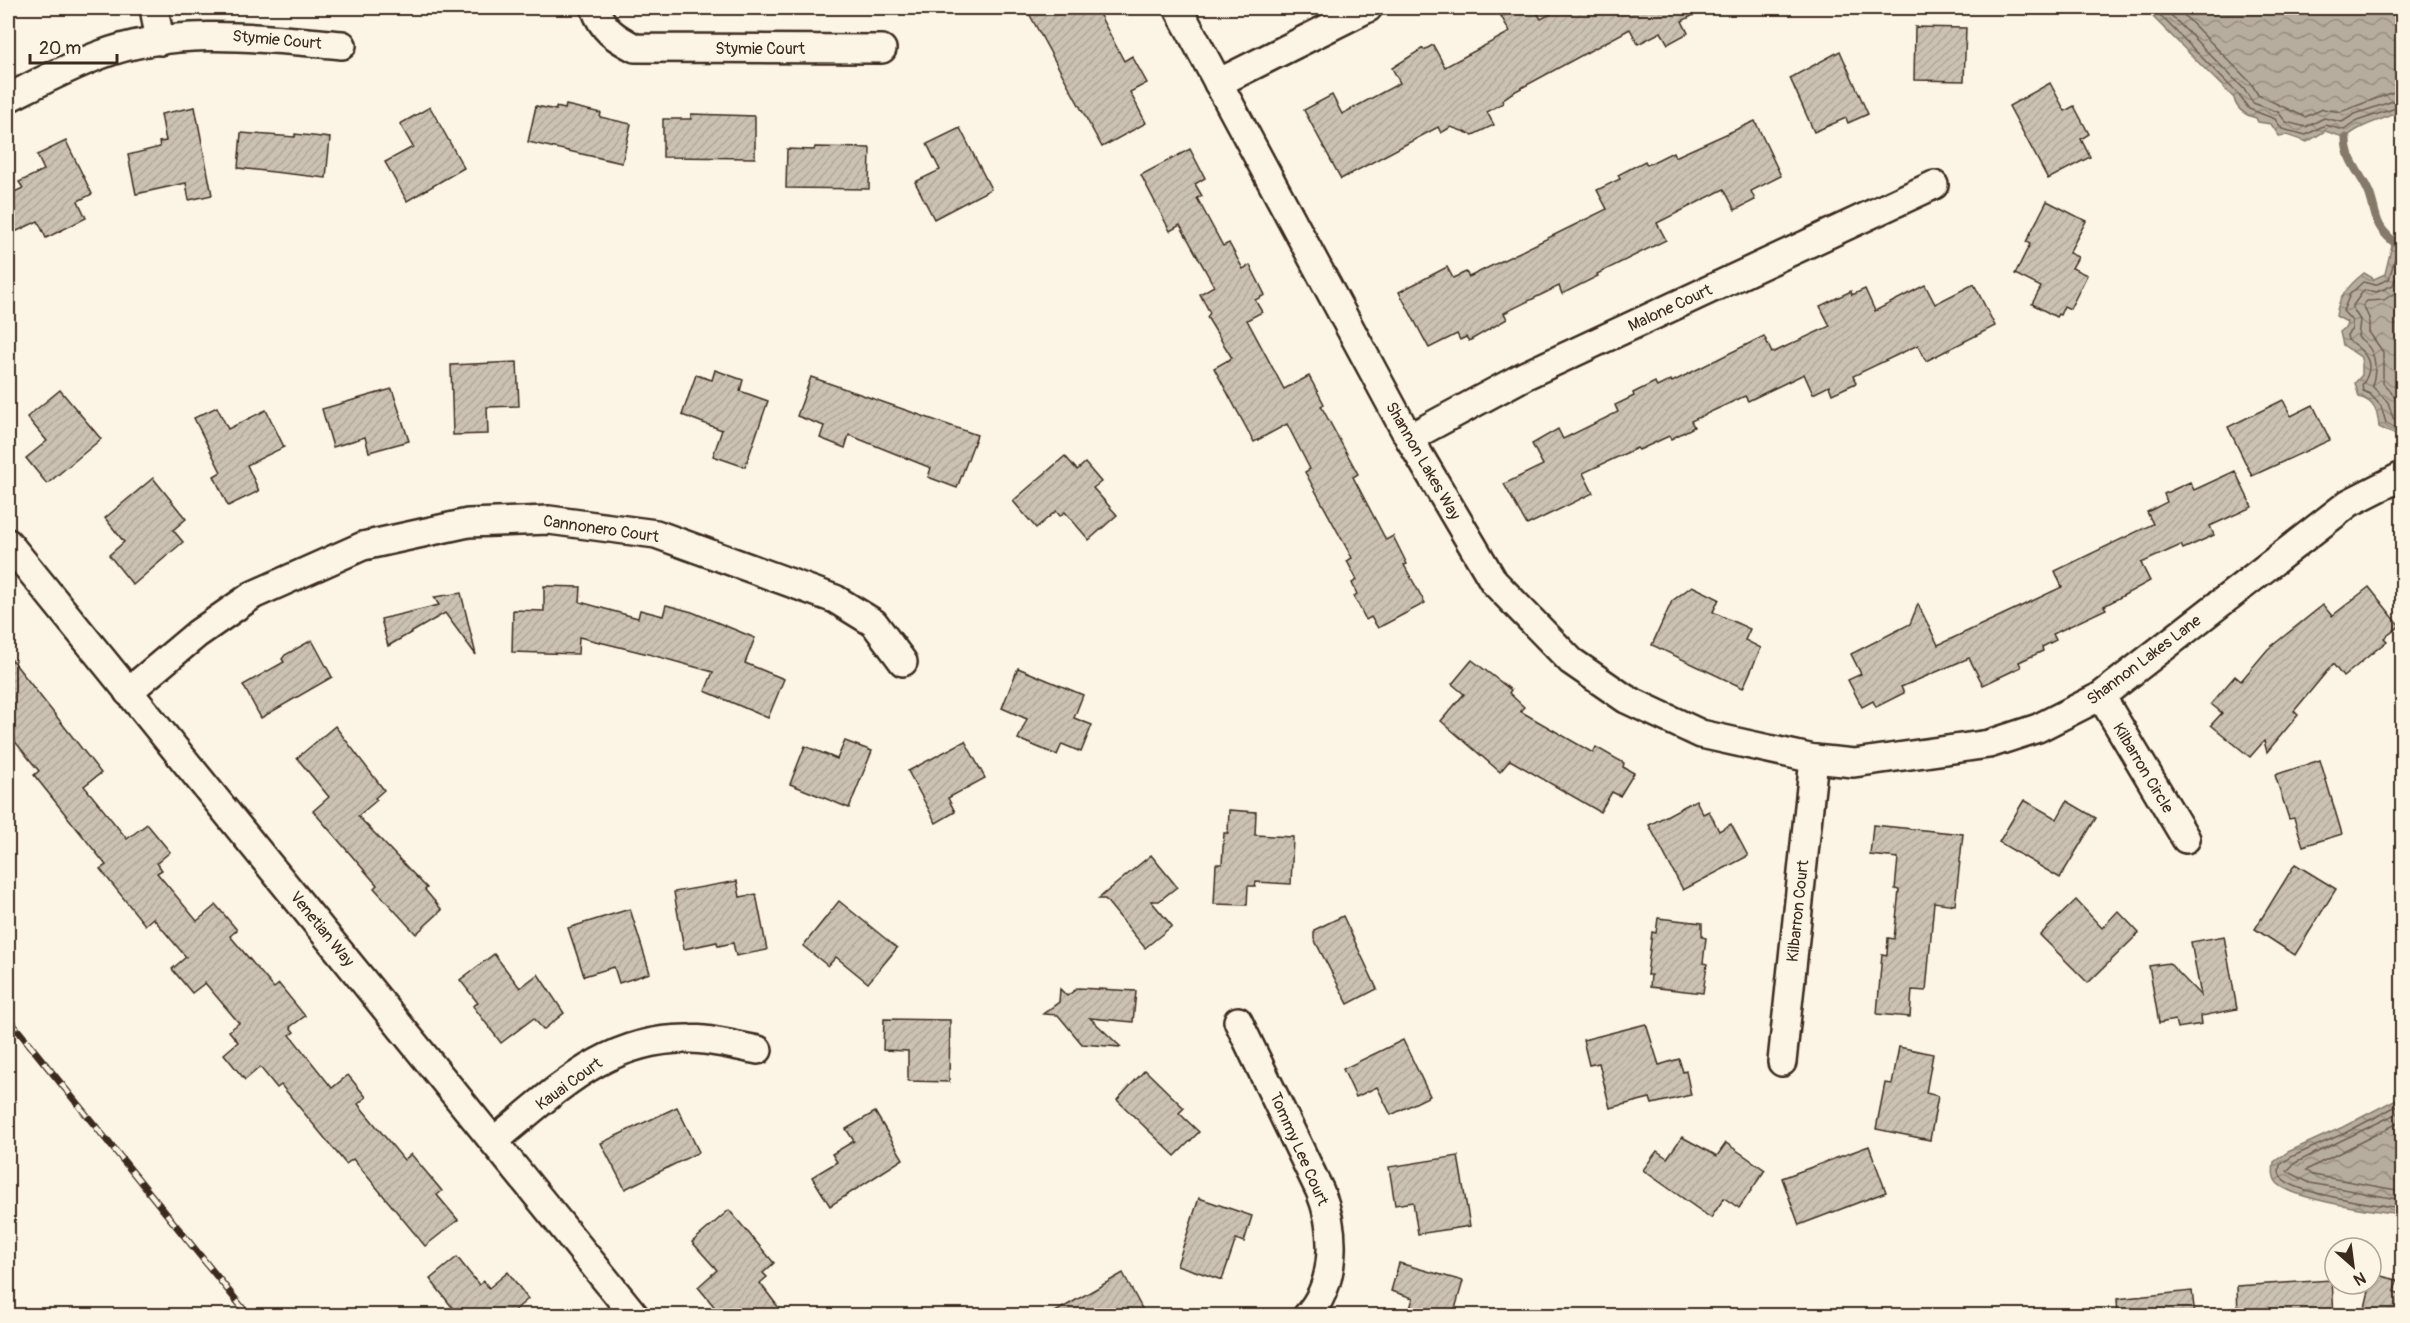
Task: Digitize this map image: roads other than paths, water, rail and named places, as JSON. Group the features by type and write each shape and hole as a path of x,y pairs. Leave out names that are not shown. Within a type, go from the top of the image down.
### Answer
{"street":[{"path":"154,8 160,41"},
{"name":"Shannon Lakes Way","path":"1178,8 1409,438 1494,582 1571,661 1626,699 1701,734 1814,759"},
{"path":"1218,83 1368,8"},
{"name":"Stymie Court","path":"601,19 636,48 882,49"},
{"name":"Stymie Court","path":"8,98 101,54 160,41 228,35 342,45"},
{"name":"Malone Court","path":"1409,438 1526,375 1934,185"},
{"name":"Shannon Lakes Lane","path":"1814,759 1854,763 1989,744 2038,728 2101,696 2349,502 2403,476"},
{"name":"Cannonero Court","path":"128,692 197,634 253,595 363,546 480,522 549,520 656,534 835,598 874,623 903,662"},
{"name":"Venetian Way","path":"8,543 635,1316"},
{"name":"Kilbarron Circle","path":"2101,696 2186,839"},
{"name":"Kilbarron Court","path":"1782,1062 1814,759"},
{"name":"Tommy Lee Court","path":"1238,1021 1320,1191 1328,1214 1332,1247 1329,1265 1317,1302 1307,1316"},
{"name":"Kauai Court","path":"495,1141 579,1073 616,1051 660,1040 691,1039 758,1050"}],"water":[{"path":"2148,8 2402,8 2402,111 2365,126 2346,138 2325,131 2307,142 2287,135 2279,136 2271,124 2258,122 2256,118 2242,111 2234,98 2154,18"},
{"path":"2393,241 2402,249 2402,438 2379,427 2375,408 2369,401 2359,397 2355,383 2362,375 2362,358 2343,345 2340,332 2346,327 2347,322 2336,316 2342,297 2364,273 2374,279 2385,274"},
{"path":"2402,1096 2402,1214 2319,1200 2288,1190 2276,1182 2273,1174 2274,1162 2288,1152 2343,1127"}],"waterway":[{"path":"2346,138 2351,161 2367,188 2379,225 2393,241"}],"railway":[{"path":"8,1018 249,1316"}]}
